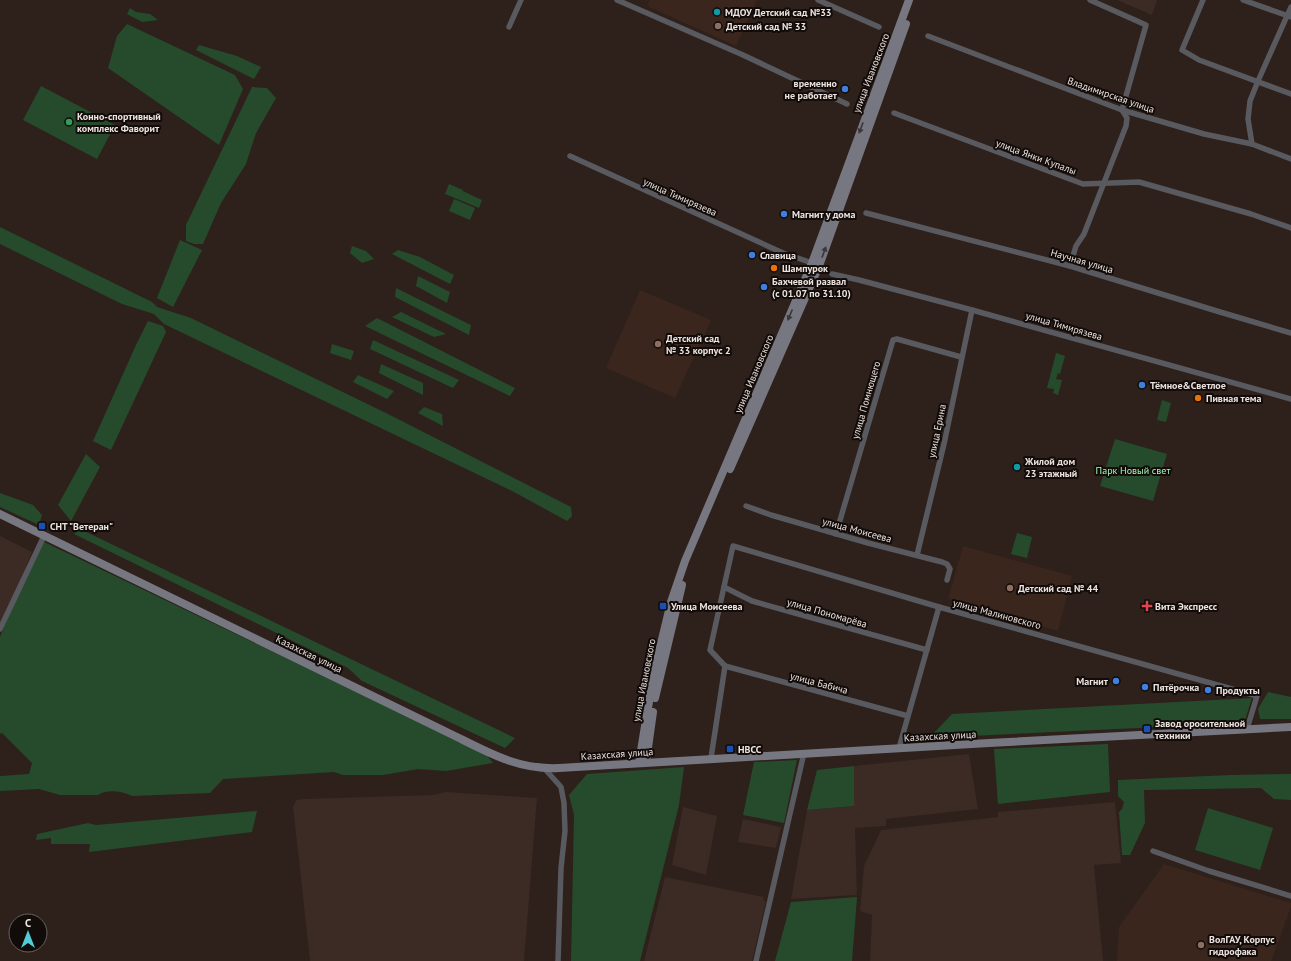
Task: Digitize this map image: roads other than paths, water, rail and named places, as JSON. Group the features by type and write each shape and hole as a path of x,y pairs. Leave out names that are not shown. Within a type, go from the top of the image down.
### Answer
{"main road":[{"name":"улица Ивановского","path":"815,265 909,0"},
{"name":"улица Ивановского","path":"643,762 653,677 671,602 685,561 815,265 915,0"},
{"name":"Казахская улица","path":"0,514 495,756 524,766 544,768 1291,727"}],"street":[{"path":"509,27 521,0"},
{"path":"617,0 743,55 847,104"},
{"path":"818,0 879,27"},
{"path":"1070,266 1076,246 1084,234 1126,126 1127,118 1122,110 1146,24 1090,0"},
{"path":"1203,0 1182,50 1199,60 1291,94"},
{"path":"1243,0 1289,17"},
{"path":"1252,144 1248,119 1250,101 1289,17 1291,7"},
{"name":"Владимирская улица","path":"928,36 1122,110 1204,134 1252,144 1291,159"},
{"name":"улица Янки Купалы","path":"894,113 1083,184 1139,182 1251,214 1291,228"},
{"name":"улица Тимирязева","path":"570,156 783,253 815,265"},
{"name":"Научная улица","path":"866,213 1070,266 1291,333"},
{"name":"улица Тимирязева","path":"832,274 972,310 1291,399"},
{"name":"улица Ерина","path":"917,555 944,444 972,310"},
{"name":"улица Помнющего","path":"836,534 893,340 897,339 961,358"},
{"name":"улица Моисеева","path":"746,506 836,534 942,562 947,564 950,569 947,580"},
{"path":"0,629 44,536"},
{"name":"улица Малиновского","path":"724,587 733,546 939,607 1257,696 1247,729"},
{"path":"711,758 725,666 710,650 724,587"},
{"name":"улица Пономарёва","path":"724,587 752,601 927,650"},
{"path":"899,748 939,607"},
{"name":"улица Бабича","path":"725,666 908,716"},
{"path":"756,961 804,753"},
{"path":"544,768 561,787 564,803 566,831 561,868 558,961"},
{"path":"1153,851 1209,872 1291,896"}],"place":[{"name":"МДОУ Детский сад №33","path":"717,12"},
{"name":"Детский сад № 33","path":"718,26"},
{"name":"временно не работает","path":"845,89"},
{"name":"Конно-спортивный комплекс Фаворит","path":"69,122"},
{"name":"Магнит у дома","path":"784,214"},
{"name":"Славица","path":"752,255"},
{"name":"Шампурок","path":"774,268"},
{"name":"Бахчевой развал (с 01.07 по 31.10)","path":"764,287"},
{"name":"Детский сад № 33 корпус 2","path":"658,344"},
{"name":"Тёмное&Светлое","path":"1142,385"},
{"name":"Пивная тема","path":"1198,398"},
{"name":"Жилой дом 23 этажный","path":"1017,467"},
{"name":"СНТ \"Ветеран\"","path":"42,526"},
{"name":"Детский сад № 44","path":"1010,588"},
{"name":"Улица Моисеева","path":"663,606"},
{"name":"Вита Экспресс","path":"1147,606"},
{"name":"Магнит","path":"1116,681"},
{"name":"Пятёрочка","path":"1145,687"},
{"name":"Продукты","path":"1208,690"},
{"name":"Завод оросительной техники","path":"1147,729"},
{"name":"НВСС","path":"730,749"},
{"name":"ВолГАУ, Корпус гидрофака","path":"1201,945"}],"park label":[{"name":"Парк Новый свет","path":"1133,470"}]}
